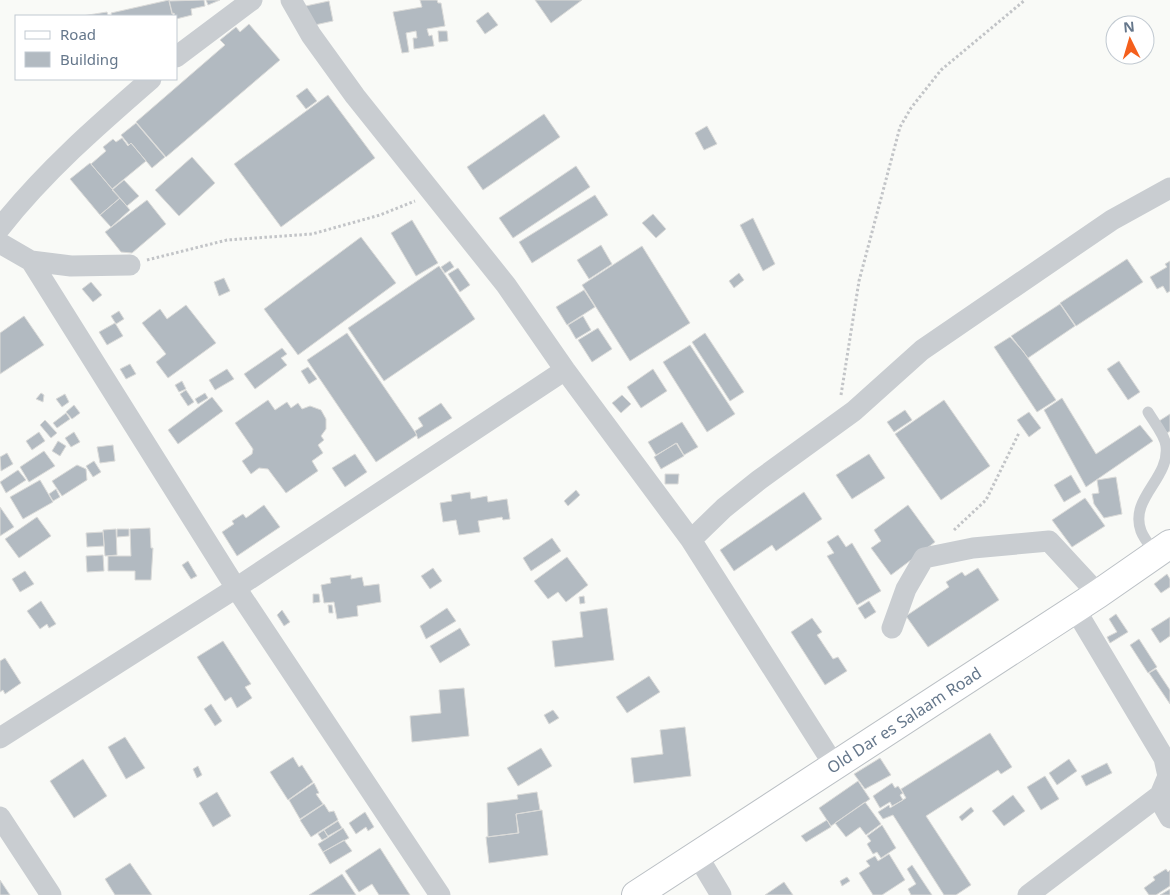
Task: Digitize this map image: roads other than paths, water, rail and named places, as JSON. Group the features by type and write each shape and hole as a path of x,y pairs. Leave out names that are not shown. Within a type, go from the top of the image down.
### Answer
{"main road":[{"name":"Old Dar es Salaam Road","path":"636,895 1098,594 1163,549"}],"street":[{"path":"178,56 252,0"},
{"path":"291,0 311,35 350,88 500,278 564,370 691,540 834,765"},
{"path":"0,228 16,206 94,127 150,80"},
{"path":"691,540 724,508 830,427 854,411 922,350 1112,220 1170,188"},
{"path":"0,243 31,261 71,266 130,265"},
{"path":"31,261 236,588 440,895"},
{"path":"0,738 236,588 564,370"},
{"path":"892,628 906,589 924,558 973,548 1049,541 1098,594"},
{"path":"1075,609 1160,748 1166,782 1161,802 1170,818"},
{"path":"1028,895 1166,782"},
{"path":"0,816 51,895"},
{"path":"697,856 721,895"}],"lane":[{"path":"1148,412 1166,444 1166,461 1158,479 1144,498 1138,518 1141,532 1163,549"}]}
